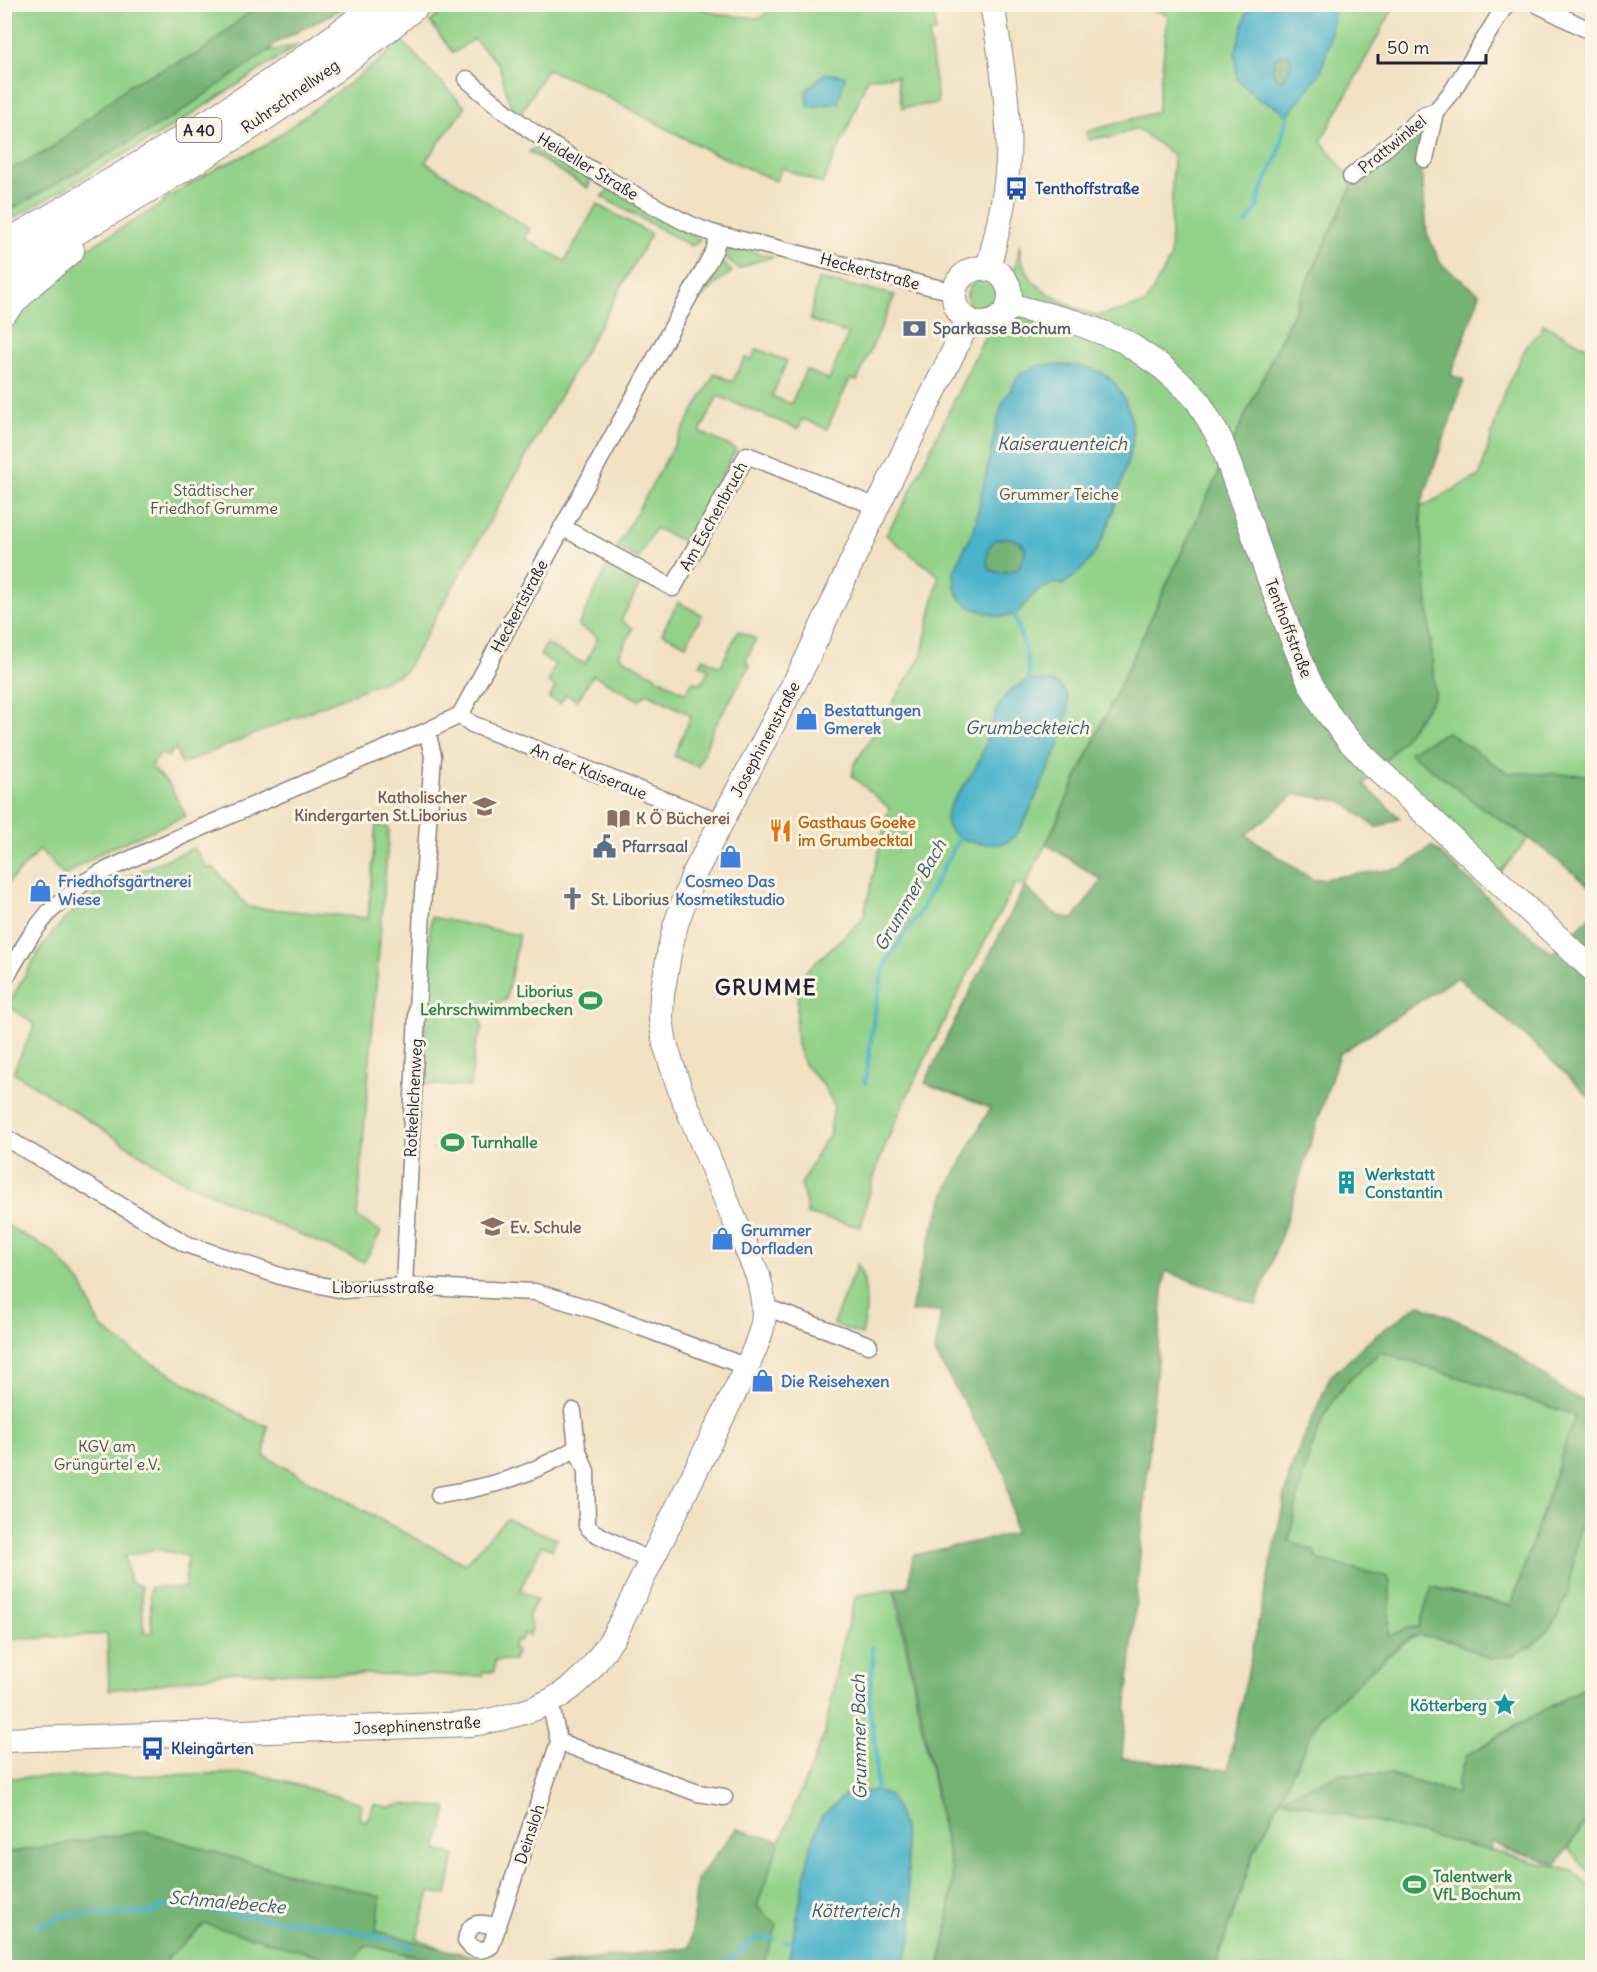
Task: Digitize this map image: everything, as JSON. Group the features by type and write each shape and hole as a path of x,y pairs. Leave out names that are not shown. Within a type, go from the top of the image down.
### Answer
{"highway":[{"name":"Ruhrschnellweg","path":"4,271 237,133 302,89 394,11"},
{"name":"Ruhrschnellweg","path":"4,247 242,104 318,51 394,11"},
{"path":"4,309 30,282 62,255 167,176"},
{"path":"4,233 77,204"}],"street":[{"path":"988,268 1002,211 1008,147 1005,82 992,4"},
{"name":"Prattwinkel","path":"1425,159 1435,112 1453,90 1506,4"},
{"path":"1537,4 1593,32"},
{"name":"Heideller Straße","path":"467,79 495,105 534,134 604,177 688,224 719,236"},
{"name":"Prattwinkel","path":"1351,177 1426,114 1435,112"},
{"name":"Heckertstraße","path":"460,715 714,251 719,236 792,251 955,292"},
{"path":"976,268 988,268 1002,276 1006,282 1009,289 1009,305 1005,312 993,322 977,323 969,320 958,309 955,292 958,282 966,273 976,268"},
{"name":"Tenthoffstraße","path":"1009,305 1075,322 1124,341 1162,367 1198,401 1221,441 1269,578 1308,679 1326,711 1350,742 1371,763 1593,969"},
{"name":"Josephinenstraße","path":"4,1740 472,1724 528,1712 550,1702 586,1674 614,1636 747,1366 764,1324 765,1307 758,1276 680,1090 665,1044 661,1019 666,970 676,924 693,876 807,659 877,507 969,320"},
{"name":"Am Eschenbruch","path":"562,526 673,588 747,455 877,507"},
{"path":"6,976 31,935 49,912 82,884 100,873 460,715"},
{"name":"An der Kaiseraue","path":"460,715 472,724 721,822"},
{"name":"Rotkehlchenweg","path":"404,1286 422,908 434,756 427,731"},
{"name":"Liboriusstraße","path":"4,1137 149,1223 197,1248 283,1277 343,1290 404,1286 535,1292 598,1311 747,1366"},
{"path":"765,1307 869,1346"},
{"path":"573,1411 577,1448 586,1471 585,1517 587,1526 593,1532 650,1561"},
{"path":"439,1495 473,1490 518,1477 540,1469 577,1448"},
{"path":"550,1702 560,1742 698,1793 724,1797"},
{"name":"Deinsloh","path":"498,1927 560,1742"}],"green space":[{"path":"451,4 688,4 721,15 760,18 776,5 933,5 936,32 929,34 938,103 902,108 897,76 867,78 850,123 822,184 782,168 776,181 709,151 582,84 547,69 520,115 510,105 499,65 474,39 453,53 430,22"},
{"path":"5,5 349,5 274,44 269,51 300,44 172,127 5,223"},
{"path":"263,5 349,5 274,44 268,51 173,117 5,213 5,172 49,150 132,83 201,52 245,15"},
{"name":"Grummer Teiche","path":"1134,5 1395,5 1321,141 1348,176 1352,186 1046,844 1025,886 1015,884 907,1097 872,1182 861,1227 806,1214 808,1212 801,1184 823,1143 829,1137 834,1105 823,1085 804,1064 797,1045 798,994 807,970 863,919 889,808 852,776 854,765 921,657 939,576 886,535 906,500 1006,292 1018,257 1020,242 1020,258 1032,280 1050,295 1097,316 1145,304 1170,259 1173,155 1136,128 1110,138 1088,140 1086,132 1157,112 1168,15"},
{"name":"Städtischer Friedhof Grumme","path":"402,41 465,107 425,162 530,229 525,239 565,261 597,204 651,234 405,672 182,764 175,748 167,757 161,753 151,767 169,784 186,816 104,851 64,876 40,850 6,885 4,883 4,320 70,259 219,167 263,147"},
{"path":"1281,55 1291,58 1291,64 1285,78 1280,80 1275,77 1272,68 1275,59"},
{"path":"1425,121 1420,148 1427,233 1441,264 1480,294 1451,375 1464,380 1420,508 1435,696 1401,742 1364,785 1400,818 1377,828 1341,801 1295,794 1246,835 1313,880 1402,868 1432,846 1512,920 1552,953 1592,915 1592,1100 1542,1051 1457,977 1339,1054 1282,1233 1256,1305 1165,1271 1122,1758 1227,1770 1291,1468 1330,1377 1367,1342 1419,1304 1488,1334 1570,1395 1592,1403 1592,1483 1586,1488 1568,1595 1552,1626 1531,1647 1513,1655 1492,1659 1449,1640 1419,1635 1409,1638 1319,1718 1254,1852 1215,1967 939,1968 946,1938 953,1880 899,1602 894,1589 909,1586 913,1555 1015,1533 1005,1473 935,1353 941,1311 911,1312 920,1271 945,1193 990,1108 925,1083 1025,886 1052,912 1073,919 1102,880 1046,844 1352,186","holes":["1381,1352 1575,1415 1511,1606 1432,1587 1419,1627 1407,1628 1389,1637 1390,1584 1388,1577 1319,1560 1313,1550 1289,1541 1310,1451 1324,1417 1343,1387"]},
{"path":"537,146 591,179 588,188 529,152"},
{"path":"609,189 700,239 691,246 602,197"},
{"path":"731,249 744,249 773,257 738,269 722,254"},
{"path":"719,259 732,272 720,280 698,302 695,301"},
{"path":"818,279 895,295 857,381 850,379 827,429 803,419 798,429 718,396 700,432 736,449 686,543 655,528 638,559 617,547 715,373 732,382 745,358 751,360 757,349 787,361 772,396 791,404 806,370 829,380 848,334 810,320"},
{"path":"983,280 994,285 999,296 994,307 983,312 972,307 967,296 972,285"},
{"path":"1543,324 1592,350 1592,775 1508,773 1447,732 1410,751 1482,808 1529,838 1499,874 1382,764 1435,696 1420,508 1480,475 1504,392 1528,343 1539,333"},
{"path":"1009,538 1021,542 1025,548 1025,554 1018,569 995,572 987,563 988,547 996,539"},
{"path":"610,561 643,578 621,621 633,628 619,656 685,693 693,681 701,684 709,669 700,664 704,658 720,667 738,631 756,639 746,661 750,666 713,729 698,767 674,756 691,715 647,693 639,700 593,675 577,701 566,694 560,704 549,698 555,688 548,682 555,664 540,656 546,644 585,664 598,637 578,626"},
{"path":"678,602 702,615 686,645 662,633"},
{"path":"1447,732 1508,773 1592,775 1592,888 1529,838 1482,808 1409,752"},
{"path":"376,824 389,828 357,1217 381,1232 364,1262 176,1177 13,1072 35,1025 8,1005 45,943 65,919 81,905 117,882 194,848 208,869 213,867 248,907 368,918"},
{"path":"431,917 519,935 506,1000 478,1011 483,1030 475,1046 470,1087 422,1084"},
{"name":"KGV am Grüngürtel e.V.","path":"5,1224 53,1252 82,1285 100,1326 136,1354 250,1420 268,1426 264,1456 465,1564 506,1519 557,1539 552,1550 542,1545 520,1590 537,1600 528,1617 532,1630 529,1636 524,1633 520,1641 517,1640 512,1648 517,1651 513,1658 514,1661 495,1660 494,1672 483,1672 483,1676 233,1672 109,1690 107,1634 5,1640","holes":["155,1549 187,1556 185,1588 150,1587 152,1632 144,1633 141,1586 130,1582 125,1556"]},
{"path":"857,1264 864,1280 866,1299 862,1335 833,1324"},
{"path":"1381,1352 1576,1415 1511,1606 1432,1587 1419,1627 1407,1628 1388,1638 1390,1584 1388,1577 1319,1560 1289,1541 1310,1451 1324,1417 1343,1387"},
{"path":"1592,1483 1592,1683 1467,1755 1457,1782 1458,1795 1392,1774 1345,1774 1279,1799 1318,1721 1367,1674 1412,1638 1419,1635 1436,1637 1492,1659 1531,1647 1552,1626 1568,1595 1586,1488"},
{"path":"894,1589 953,1880 946,1938 939,1967 532,1968 695,1950 736,1829 780,1841 825,1733 841,1647 856,1596"},
{"path":"1592,1683 1592,1812 1556,1865 1536,1857 1508,1851 1491,1841 1490,1851 1280,1798 1341,1774 1389,1774 1457,1794 1457,1783 1467,1755"},
{"path":"254,1773 361,1803 359,1818 366,1822 374,1804 388,1807 404,1804 447,1808 437,1850 455,1855 447,1895 430,1892 417,1938 446,1950 520,1967 5,1967 4,1778"},
{"name":"Talentwerk VfL Bochum","path":"1281,1799 1573,1871 1592,1890 1592,1967 1215,1968 1254,1852"},
{"path":"1592,1812 1592,1876 1568,1848"},
{"path":"736,1829 780,1841 757,1906 777,1925 762,1967 531,1967 690,1947 697,1879"},
{"path":"144,1831 259,1865 381,1897 376,1931 520,1967 464,1967 366,1945 350,1965 205,1924 167,1958 169,1967 5,1968 5,1853"}],"water":[{"path":"1252,5 1336,5 1328,48 1320,72 1287,118 1280,108 1258,99 1237,79 1235,53 1246,14","holes":["1281,55 1288,55 1291,58 1291,64 1285,78 1280,80 1275,77 1272,68 1275,59"]},
{"path":"825,73 845,76 838,103 809,107 806,91"},
{"name":"Kaiserauenteich","path":"1041,365 1079,366 1100,372 1108,377 1121,392 1129,410 1133,439 1112,514 1093,556 1063,585 1054,583 1036,592 1015,615 1000,617 972,608 962,601 955,588 954,572 974,530 1004,400 1021,373","holes":["1009,538 1021,542 1025,548 1025,554 1018,569 995,572 989,567 988,548 996,539"]},
{"name":"Grumbeckteich","path":"1027,681 1055,683 1065,691 1068,704 1067,716 1056,752 1025,822 1014,837 1007,842 997,844 971,842 963,839 950,829 947,822 949,808 982,755 994,717 1005,696 1015,687"},
{"name":"Kötterteich","path":"877,1791 889,1795 903,1828 908,1887 912,1904 912,1935 903,1967 787,1967 811,1847 821,1817 847,1793"}],"waterway":[{"name":"Grummer Bach","path":"1246,223 1257,208 1260,194 1278,155 1287,112"},
{"name":"Grummer Bach","path":"1014,611 1028,661 1029,684"},
{"name":"Grummer Bach","path":"865,1083 876,1003 885,965 917,917 963,834"},
{"name":"Grummer Bach","path":"872,1647 873,1665 869,1698 876,1746 876,1796"},
{"name":"Schmalebecke","path":"38,1926 49,1924 62,1915 152,1913 165,1906 316,1924 376,1936 413,1947"},
{"name":"Schmalebecke","path":"719,1968 758,1937 773,1939"},
{"name":"Schmalebecke","path":"785,1941 797,1944"}],"place":[{"name":"Tenthoffstraße","path":"1017,188"},
{"name":"Sparkasse Bochum","path":"915,328"},
{"name":"Bestattungen Gmerek","path":"806,719"},
{"name":"Katholischer Kindergarten St.Liborius","path":"485,806"},
{"name":"K Ö Bücherei","path":"618,818"},
{"name":"Gasthaus Goeke im Grumbecktal","path":"780,831"},
{"name":"Pfarrsaal","path":"604,846"},
{"name":"Cosmeo Das Kosmetikstudio","path":"730,856"},
{"name":"Friedhofsgärtnerei Wiese","path":"40,890"},
{"name":"St. Liborius","path":"573,899"},
{"name":"Liborius Lehrschwimmbecken","path":"591,1000"},
{"name":"Turnhalle","path":"453,1142"},
{"name":"Werkstatt Constantin","path":"1347,1183"},
{"name":"Ev. Schule","path":"492,1227"},
{"name":"Grummer Dorfladen","path":"723,1239"},
{"name":"Die Reisehexen","path":"763,1381"},
{"name":"Kötterberg","path":"1505,1705"},
{"name":"Kleingärten","path":"153,1748"},
{"name":"Talentwerk VfL Bochum","path":"1415,1885"}],"district":[{"name":"GRUMME","path":"766,987"}]}
